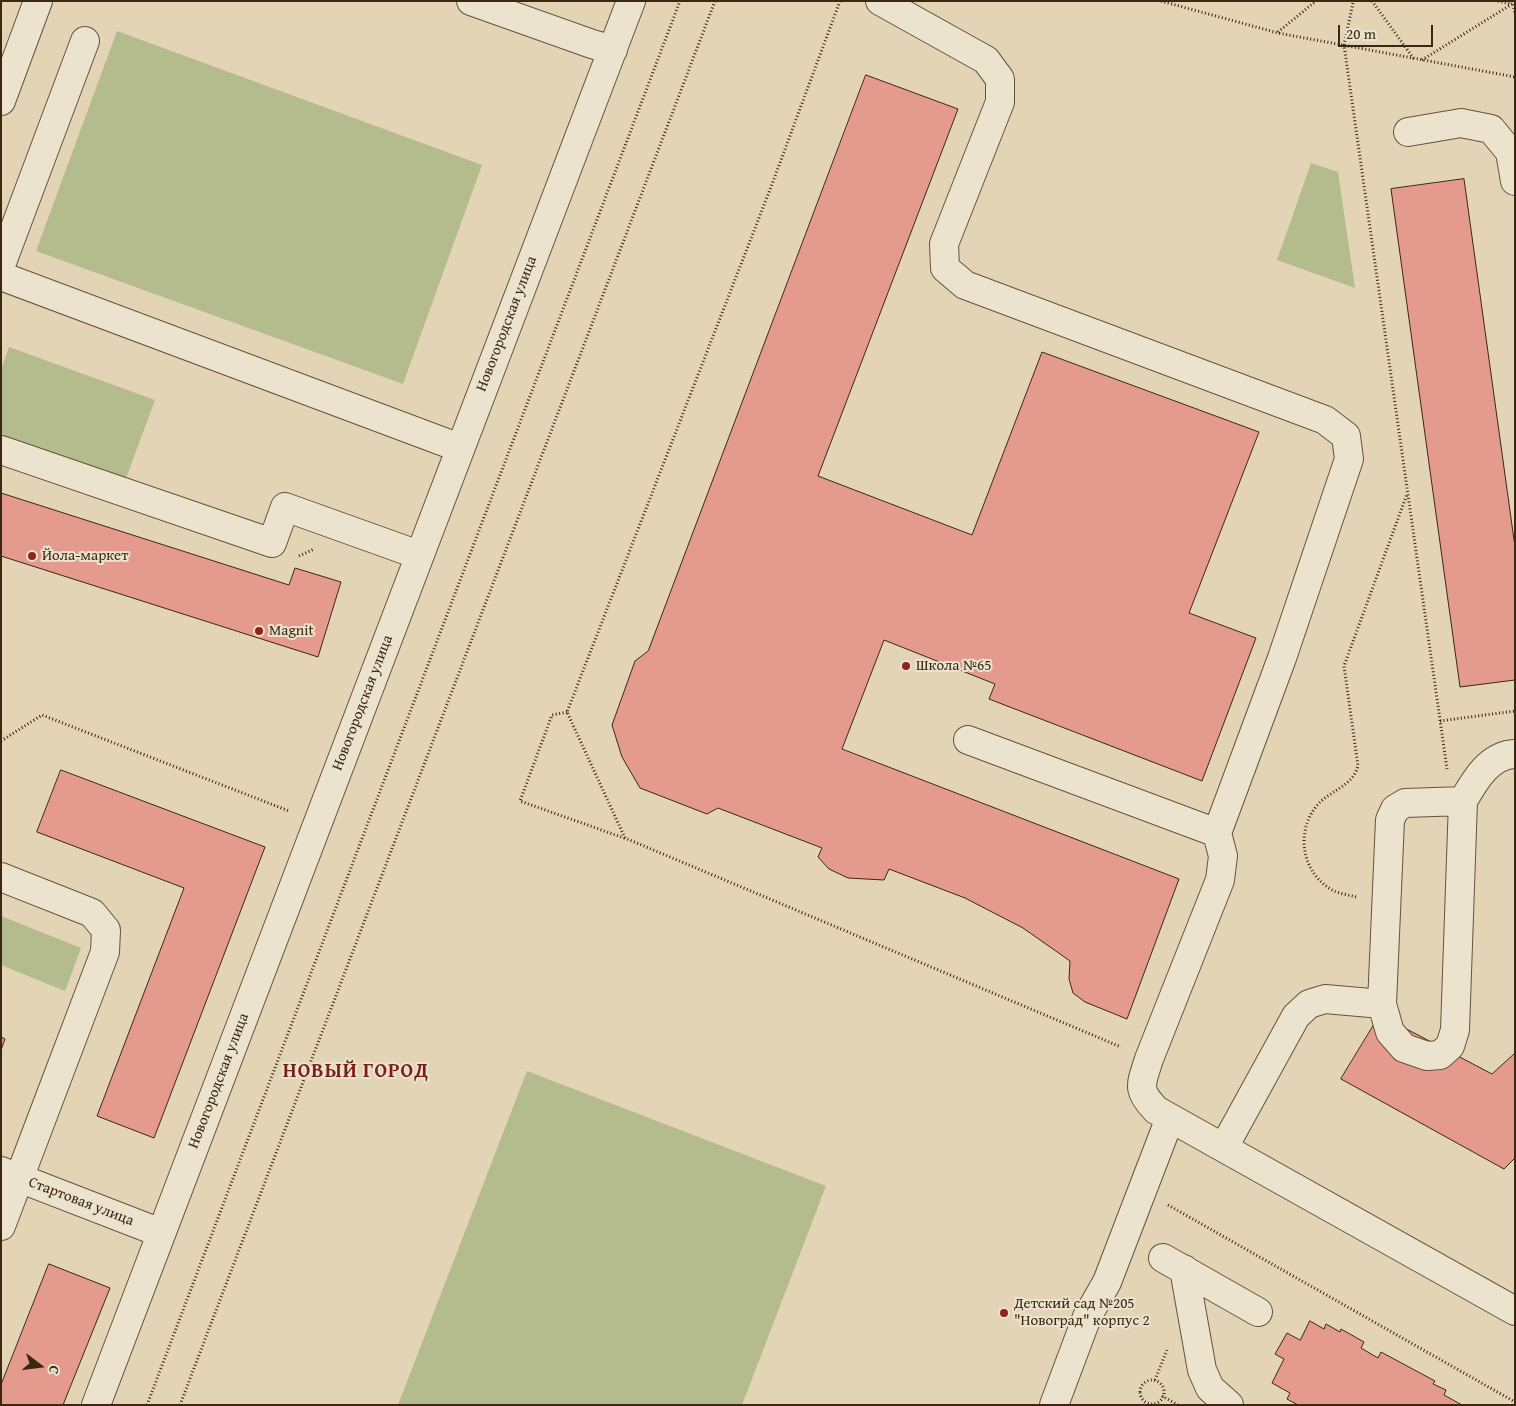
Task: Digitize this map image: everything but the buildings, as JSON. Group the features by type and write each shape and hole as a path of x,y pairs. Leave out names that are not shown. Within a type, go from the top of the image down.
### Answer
{"street":[{"path":"1,101 8,59 38,1"},
{"path":"472,1 564,35 613,50"},
{"name":"Новогородская улица","path":"96,1405 631,1"},
{"path":"880,1 986,60 1000,79 1000,102 944,244 945,268 964,285 1325,420 1346,436 1349,459 1282,658 1217,833 1222,856 1220,880 1149,1059 1142,1082 1144,1097 1156,1110 1515,1311"},
{"path":"1,265 85,41"},
{"path":"1408,132 1461,123 1491,129 1510,152 1515,181"},
{"path":"1,276 460,448"},
{"path":"1,450 272,543 285,508 419,555"},
{"path":"968,740 1217,833"},
{"path":"1457,801 1405,804 1395,809 1390,820 1382,1004 1390,1032 1404,1048 1427,1056 1440,1055 1450,1046 1455,1030 1457,801 1480,772 1504,754 1515,754"},
{"path":"1,877 92,913 106,930 105,952 11,1174 1,1226"},
{"path":"1224,1147 1296,1016 1309,1004 1325,999 1382,1004"},
{"path":"1054,1405 1087,1317 1107,1282 1170,1118"},
{"name":"Стартовая улица","path":"11,1174 161,1233"},
{"path":"1229,1405 1215,1394 1205,1379 1174,1264 1258,1312"}],"path":[{"path":"146,1405 680,1"},
{"path":"180,1405 715,1"},
{"path":"624,838 567,712 771,187 840,1"},
{"path":"1161,1 1278,33 1515,77"},
{"path":"1278,33 1316,1"},
{"path":"1372,1 1415,59"},
{"path":"1498,1 1512,3"},
{"path":"1353,3 1344,45 1440,721 1457,801"},
{"path":"1422,61 1512,3"},
{"path":"1512,3 1515,13"},
{"path":"1361,898 1335,891 1326,886 1314,874 1307,862 1304,845 1307,826 1314,808 1327,795 1350,782 1356,773 1358,766 1344,666 1407,493"},
{"path":"1440,721 1515,711"},
{"path":"567,712 552,716 520,801 624,838 1149,1059"},
{"path":"1,741 42,715 292,812"},
{"path":"1141,1190 1515,1402"},
{"path":"1152,1380 1158,1382 1162,1387 1162,1396 1159,1401 1153,1404 1146,1404 1140,1393 1141,1386 1152,1380"},
{"path":"1162,1396 1178,1405"}],"green space":[{"path":"117,31 482,165 403,384 36,251"},
{"path":"1311,163 1338,172 1355,288 1277,260"},
{"path":"9,347 155,400 125,481 1,439 1,369"},
{"path":"1,916 81,948 65,991 1,965"},
{"path":"527,1071 826,1186 742,1405 398,1405"}],"place":[{"name":"Йола-маркет","path":"32,556"},
{"name":"Magnit","path":"259,631"},
{"name":"Школа №65","path":"906,666"},
{"name":"Детский сад №205 \"Новоград\" корпус 2","path":"1004,1313"}],"district":[{"name":"НОВЫЙ ГОРОД","path":"356,1072"}]}
